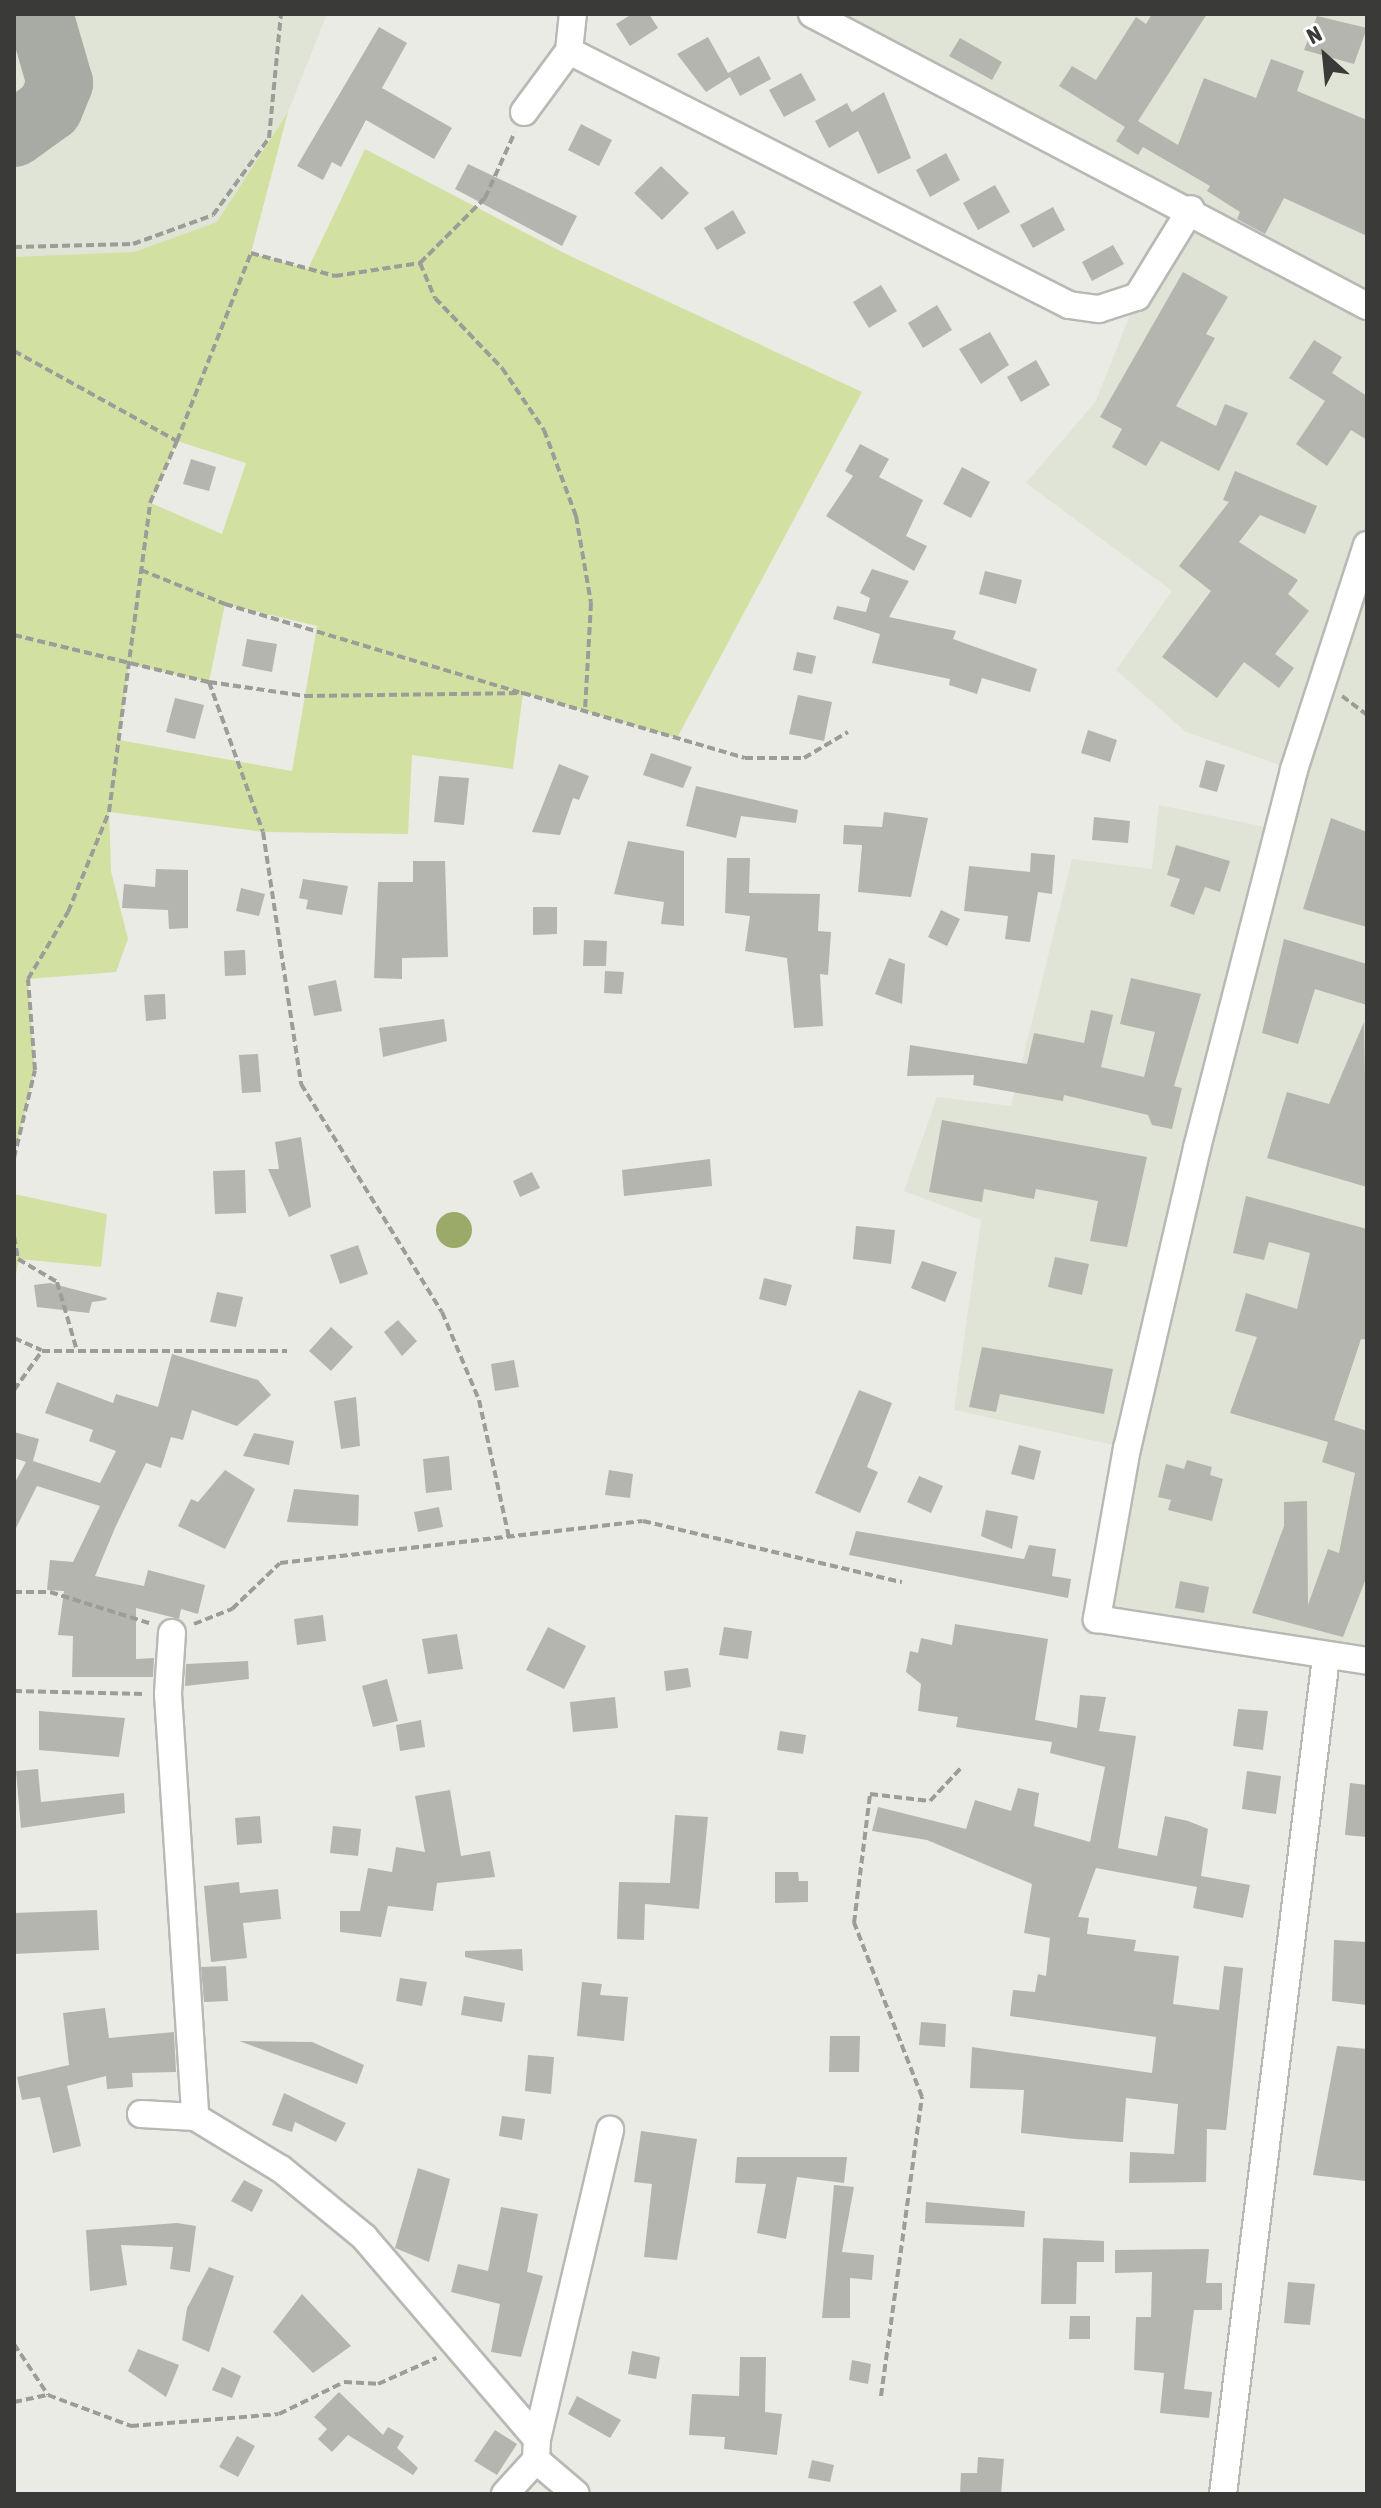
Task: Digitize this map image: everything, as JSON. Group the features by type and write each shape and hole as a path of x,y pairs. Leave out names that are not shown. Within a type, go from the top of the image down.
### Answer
{"street":[{"path":"524,112 569,51 573,14"},
{"path":"812,14 1191,209 1367,306"},
{"path":"569,51 1069,305 1099,309 1137,297 1191,209"},
{"path":"1367,545 1321,688 1197,1148 1127,1448 1097,1619 1367,1661"},
{"path":"172,1633 168,1694 195,2117"},
{"path":"1223,2494 1326,1657"},
{"path":"141,2114 195,2117 281,2169 364,2237 536,2450 576,2494"},
{"path":"505,2494 536,2450 610,2129"}],"path":[{"path":"14,247 133,244 213,215 269,138 281,14"},
{"path":"14,1158 35,1070 28,979 68,912 109,812 150,503 251,253 335,276 420,263 485,198 524,112"},
{"path":"420,263 435,298 502,368 544,430 576,516 591,603 585,711"},
{"path":"14,351 177,441"},
{"path":"141,570 225,604 745,758 804,758 848,732"},
{"path":"14,635 209,682 305,696 523,693"},
{"path":"209,682 263,832 301,1084 442,1312 479,1400 509,1538"},
{"path":"1321,688 1360,703 1367,715"},
{"path":"14,1236 18,1259 57,1282 77,1351"},
{"path":"14,1338 42,1351 287,1351"},
{"path":"14,1390 42,1351"},
{"path":"14,1592 50,1592 108,1607 172,1633 232,1609 280,1563 643,1521 902,1582"},
{"path":"14,1691 168,1694"},
{"path":"881,2396 922,2097 854,1923 870,1794 930,1801 961,1768"},
{"path":"14,2344 48,2395"},
{"path":"14,2402 48,2395 131,2426 279,2414 344,2382 378,2384 457,2349"}],"shaded area":[{"path":"14,14 327,14 288,112 218,222 134,252 27,260 14,257"},
{"path":"812,14 1367,14 1367,1661 1097,1619 1127,1448 954,1410 981,1220 904,1191 937,1097 1011,1106 1072,859 1152,869 1159,805 1280,830 1294,770 1186,732 1116,670 1172,591 1026,483 1096,401 1137,297 1191,208"},
{"path":"288,112 251,253 308,269 365,149 568,255 862,392 677,738 523,693 513,769 412,755 408,834 263,832 109,812 111,871 128,939 116,972 28,979 35,1070 14,1158 14,257 134,252 217,222","holes":["177,441 246,463 222,534 151,503","225,604 317,626 292,771 119,740 129,664 209,682"]},
{"path":"14,1194 107,1214 101,1267 19,1259 14,1285"},
{"path":"454,1212 467,1217 472,1230 467,1243 454,1248 441,1243 436,1230 441,1217"}],"building":[{"path":"632,14 649,14 658,28 630,46 616,24"},
{"path":"1152,14 1207,14 1138,121 1178,145 1204,78 1256,98 1271,59 1304,71 1297,91 1367,120 1367,236 1284,198 1265,234 1237,219 1240,212 1207,191 1210,186 1143,147 1138,155 1116,141 1125,127 1059,86 1072,66 1096,80 1136,17 1146,24"},
{"path":"1317,16 1367,28 1354,64 1304,50"},
{"path":"379,27 407,43 382,88 452,128 434,159 366,120 341,167 332,162 323,180 297,166"},
{"path":"708,37 728,73 759,56 771,79 740,96 730,77 706,92 677,54"},
{"path":"960,38 1002,62 992,80 949,56"},
{"path":"801,73 816,100 784,117 769,90"},
{"path":"884,92 911,158 878,174 858,131 829,148 815,121 847,103 852,112"},
{"path":"581,124 612,140 599,166 568,150"},
{"path":"946,153 960,180 930,197 916,170"},
{"path":"468,164 577,216 562,246 455,189"},
{"path":"661,166 689,193 662,220 634,193"},
{"path":"995,185 1010,212 978,230 963,203"},
{"path":"1053,207 1065,230 1033,248 1020,225"},
{"path":"733,210 746,233 717,250 704,228"},
{"path":"1113,245 1124,264 1092,281 1082,262"},
{"path":"1183,272 1228,297 1206,334 1215,338 1176,406 1216,426 1225,404 1248,413 1219,471 1161,441 1146,466 1112,447 1122,429 1100,417"},
{"path":"881,285 897,311 869,328 853,302"},
{"path":"937,305 952,330 923,348 908,323"},
{"path":"990,332 1009,365 981,384 959,349"},
{"path":"1314,340 1342,357 1332,373 1367,396 1367,440 1351,430 1327,466 1296,444 1325,401 1289,378"},
{"path":"1036,360 1050,385 1021,402 1007,377"},
{"path":"860,444 889,459 879,477 923,500 906,536 927,546 914,571 826,516 853,476 845,471"},
{"path":"191,459 216,467 209,491 183,484"},
{"path":"962,467 990,482 971,518 943,504"},
{"path":"1235,471 1317,506 1305,534 1260,515 1239,542 1298,580 1288,594 1309,611 1275,654 1294,668 1279,688 1244,662 1217,698 1162,657 1211,591 1179,566 1229,502 1223,500"},
{"path":"872,569 909,581 889,617 956,631 953,639 1037,669 1030,692 982,678 977,694 949,685 950,679 872,663 880,634 833,619 837,606 866,612 870,598 860,593"},
{"path":"985,571 1022,580 1016,604 979,594"},
{"path":"247,639 277,644 272,672 242,666"},
{"path":"797,652 816,656 812,674 793,670"},
{"path":"798,695 832,702 824,741 789,734"},
{"path":"175,698 204,705 195,739 166,732"},
{"path":"1088,730 1117,740 1110,762 1081,753"},
{"path":"651,753 692,767 683,788 643,775"},
{"path":"1206,760 1225,765 1217,792 1199,787"},
{"path":"559,764 589,776 579,800 573,798 560,835 532,832"},
{"path":"439,776 469,778 464,825 434,822"},
{"path":"696,786 798,810 796,823 741,816 736,838 686,826"},
{"path":"884,812 928,818 911,897 858,892 862,845 843,844 844,825 882,827"},
{"path":"1094,817 1130,821 1128,843 1092,840"},
{"path":"1331,818 1367,832 1367,927 1303,909"},
{"path":"628,841 684,851 684,926 661,924 664,902 614,894"},
{"path":"1176,845 1230,861 1220,892 1205,887 1194,915 1170,906 1180,879 1167,875"},
{"path":"1031,853 1055,855 1052,894 1038,892 1030,942 1005,939 1008,916 964,911 969,866 1030,872"},
{"path":"727,858 750,858 749,893 820,894 818,931 831,932 828,975 820,974 823,1026 794,1028 787,958 745,951 750,916 725,913"},
{"path":"413,861 445,861 448,957 402,958 402,979 374,978 378,882 413,882"},
{"path":"156,869 188,870 188,928 169,929 168,910 122,908 124,884 155,887"},
{"path":"303,879 348,886 342,915 306,909 308,900 299,898"},
{"path":"241,888 265,894 259,916 236,911"},
{"path":"533,907 557,907 557,934 533,935"},
{"path":"941,910 960,919 947,946 928,937"},
{"path":"1284,939 1367,964 1367,1005 1315,989 1298,1044 1262,1033"},
{"path":"584,940 607,941 606,966 583,966"},
{"path":"245,950 246,975 225,976 224,951"},
{"path":"889,958 905,964 902,1004 875,994"},
{"path":"605,971 624,972 622,994 604,993"},
{"path":"1131,978 1201,994 1174,1086 1182,1088 1172,1129 1152,1125 1148,1115 1064,1095 1063,1101 973,1085 974,1075 907,1076 910,1045 1027,1064 1034,1033 1084,1043 1091,1010 1113,1015 1101,1067 1144,1077 1155,1032 1120,1024"},
{"path":"336,980 342,1011 314,1016 308,986"},
{"path":"165,994 166,1019 146,1021 144,995"},
{"path":"444,1019 447,1041 383,1057 379,1028"},
{"path":"1364,1022 1367,1187 1267,1158 1287,1092 1329,1104"},
{"path":"258,1054 261,1092 242,1093 239,1055"},
{"path":"942,1120 1147,1157 1127,1247 1090,1241 1098,1201 1036,1189 1034,1199 984,1189 982,1202 929,1192"},
{"path":"301,1137 311,1207 289,1217 268,1169 279,1169 275,1142"},
{"path":"710,1159 712,1186 624,1196 622,1170"},
{"path":"245,1170 246,1213 215,1214 213,1171"},
{"path":"532,1172 540,1188 520,1197 513,1181"},
{"path":"1246,1196 1367,1229 1367,1340 1361,1339 1334,1420 1367,1431 1367,1576 1343,1637 1252,1613 1284,1526 1284,1502 1307,1501 1308,1605 1328,1549 1339,1553 1355,1473 1322,1462 1328,1442 1230,1413 1257,1337 1235,1331 1246,1293 1297,1309 1310,1253 1269,1242 1264,1260 1233,1253"},
{"path":"856,1226 895,1230 891,1264 853,1259"},
{"path":"358,1245 368,1274 340,1284 330,1255"},
{"path":"1055,1257 1089,1264 1082,1295 1048,1287"},
{"path":"922,1261 957,1272 945,1302 911,1288"},
{"path":"764,1278 792,1285 786,1306 759,1299"},
{"path":"50,1283 107,1298 92,1302 89,1313 37,1307 34,1285"},
{"path":"217,1292 243,1297 236,1327 210,1322"},
{"path":"398,1320 417,1341 402,1356 384,1332"},
{"path":"331,1327 353,1347 331,1371 309,1351"},
{"path":"982,1347 1113,1369 1104,1414 1000,1394 996,1412 969,1407"},
{"path":"172,1354 258,1380 271,1395 237,1426 192,1410 183,1440 171,1437 161,1468 146,1463 95,1576 144,1586 148,1570 205,1585 198,1614 181,1609 179,1619 136,1608 136,1659 154,1658 153,1677 72,1677 73,1636 58,1635 64,1591 47,1590 50,1560 73,1562 100,1506 37,1486 14,1532 14,1484 26,1462 14,1458 14,1432 39,1439 33,1461 100,1483 116,1451 89,1441 93,1430 45,1413 57,1382 113,1403 116,1394 158,1407"},
{"path":"514,1360 519,1387 495,1391 491,1364"},
{"path":"859,1390 892,1403 867,1467 878,1472 860,1513 815,1493"},
{"path":"356,1397 360,1446 341,1449 334,1401"},
{"path":"254,1433 294,1441 289,1465 243,1456"},
{"path":"1019,1445 1041,1451 1034,1480 1011,1474"},
{"path":"449,1456 452,1490 426,1493 423,1459"},
{"path":"1187,1460 1212,1467 1210,1475 1223,1479 1212,1521 1168,1510 1171,1500 1158,1497 1166,1464 1184,1469"},
{"path":"225,1470 255,1489 225,1549 178,1526 191,1499 198,1502"},
{"path":"609,1470 633,1474 630,1498 605,1495"},
{"path":"919,1476 943,1486 931,1513 907,1502"},
{"path":"294,1489 359,1495 358,1526 287,1522"},
{"path":"439,1507 443,1527 418,1532 414,1512"},
{"path":"986,1510 1018,1516 1012,1549 981,1536"},
{"path":"856,1531 1024,1559 1029,1545 1056,1549 1052,1576 1071,1579 1068,1598 849,1555"},
{"path":"1180,1581 1209,1587 1204,1613 1175,1608"},
{"path":"323,1615 326,1641 297,1645 294,1619"},
{"path":"955,1624 1048,1639 1035,1720 1077,1728 1080,1695 1106,1697 1099,1731 1136,1736 1118,1848 1157,1856 1165,1816 1188,1821 1208,1829 1201,1876 1250,1885 1243,1918 1193,1908 1197,1887 1096,1868 1078,1917 1089,1918 1087,1934 1136,1940 1134,1951 1179,1956 1173,2004 1219,2010 1224,1966 1243,1968 1226,2130 1207,2129 1206,2182 1129,2183 1130,2152 1174,2154 1178,2104 1126,2098 1123,2142 1075,2139 1021,2133 1024,2090 970,2088 972,2047 1152,2073 1156,2037 1010,2016 1013,1990 1035,1992 1038,1974 1046,1976 1050,1938 1024,1933 1032,1884 927,1840 872,1831 878,1807 966,1829 975,1800 1011,1811 1018,1788 1039,1793 1034,1826 1090,1842 1105,1767 1050,1753 1052,1742 956,1727 958,1717 918,1711 921,1684 906,1672 910,1651 918,1653 921,1638 952,1645"},
{"path":"548,1627 586,1646 564,1689 526,1670"},
{"path":"724,1627 752,1631 748,1659 719,1655"},
{"path":"457,1634 463,1669 428,1674 422,1639"},
{"path":"248,1661 249,1679 185,1686 186,1664"},
{"path":"688,1668 691,1687 666,1691 664,1671"},
{"path":"387,1679 398,1721 373,1727 362,1686"},
{"path":"615,1697 618,1728 573,1732 570,1702"},
{"path":"1238,1709 1268,1711 1263,1750 1233,1746"},
{"path":"39,1711 125,1718 119,1757 39,1750"},
{"path":"421,1720 425,1747 400,1751 396,1725"},
{"path":"780,1731 806,1735 803,1754 777,1750"},
{"path":"38,1769 41,1802 124,1793 125,1813 21,1828 16,1771"},
{"path":"1247,1771 1281,1776 1276,1814 1242,1809"},
{"path":"1350,1783 1367,1785 1367,1837 1345,1835"},
{"path":"450,1790 461,1856 490,1851 495,1877 437,1883 433,1911 388,1906 381,1937 340,1932 340,1911 360,1911 368,1868 392,1872 396,1847 425,1852 415,1796"},
{"path":"675,1815 708,1817 699,1909 645,1904 644,1940 617,1939 619,1882 670,1883"},
{"path":"260,1816 262,1843 237,1845 235,1818"},
{"path":"333,1826 361,1829 358,1856 330,1853"},
{"path":"775,1872 798,1872 799,1881 808,1881 808,1902 775,1903"},
{"path":"239,1882 240,1893 278,1889 281,1919 243,1923 247,1958 211,1962 204,1886"},
{"path":"97,1910 99,1950 14,1954 14,1913"},
{"path":"1334,1940 1367,1942 1367,2005 1332,2001"},
{"path":"522,1949 523,1971 465,1957 465,1951"},
{"path":"226,1966 228,2001 204,2002 201,1967"},
{"path":"400,1978 427,1982 422,2006 396,2001"},
{"path":"582,1982 602,1984 600,1995 628,1997 624,2041 577,2036"},
{"path":"464,1996 505,2003 502,2022 461,2015"},
{"path":"105,2008 109,2038 174,2032 176,2072 132,2073 133,2087 107,2089 106,2076 67,2086 81,2146 53,2153 40,2097 22,2100 17,2077 69,2065 63,2013"},
{"path":"921,2022 946,2024 945,2047 919,2045"},
{"path":"830,2036 860,2036 859,2072 829,2072"},
{"path":"239,2041 312,2042 364,2065 357,2084"},
{"path":"1337,2046 1367,2049 1365,2181 1313,2175"},
{"path":"528,2055 554,2057 551,2094 525,2091"},
{"path":"284,2093 346,2123 336,2142 295,2122 292,2132 272,2125"},
{"path":"502,2116 525,2119 522,2140 499,2136"},
{"path":"641,2131 697,2139 677,2260 644,2257 652,2184 634,2182"},
{"path":"737,2157 847,2157 844,2183 797,2177 786,2239 757,2233 766,2184 735,2183"},
{"path":"418,2168 450,2179 429,2262 395,2248"},
{"path":"244,2180 263,2190 252,2212 231,2201"},
{"path":"834,2185 854,2187 842,2252 874,2255 872,2280 850,2278 850,2318 822,2318"},
{"path":"926,2202 1025,2211 1024,2227 925,2223"},
{"path":"501,2207 538,2214 527,2272 543,2276 521,2357 491,2352 500,2304 451,2292 458,2264 488,2271"},
{"path":"177,2223 196,2226 190,2272 170,2269 173,2247 121,2245 127,2285 90,2291 86,2230"},
{"path":"1043,2238 1104,2241 1104,2262 1077,2262 1076,2304 1041,2304"},
{"path":"1209,2249 1206,2283 1222,2283 1222,2310 1194,2310 1184,2389 1212,2392 1209,2418 1160,2413 1164,2373 1134,2370 1136,2317 1151,2317 1152,2272 1115,2273 1115,2250"},
{"path":"209,2267 234,2276 209,2352 182,2340 187,2308"},
{"path":"1288,2282 1315,2284 1310,2325 1284,2323"},
{"path":"302,2294 351,2346 313,2373 273,2332"},
{"path":"1070,2316 1090,2316 1090,2339 1069,2339"},
{"path":"138,2349 179,2365 166,2397 128,2371"},
{"path":"632,2351 660,2357 656,2379 628,2374"},
{"path":"740,2357 766,2357 765,2412 782,2414 777,2455 724,2449 725,2437 689,2435 692,2394 739,2396"},
{"path":"852,2360 871,2364 868,2384 849,2380"},
{"path":"222,2367 241,2376 232,2398 212,2390"},
{"path":"339,2392 383,2435 388,2427 404,2436 397,2448 418,2468 413,2475 348,2435 332,2452 318,2439 327,2429 314,2417"},
{"path":"577,2396 621,2420 610,2438 568,2414"},
{"path":"495,2430 517,2444 497,2475 474,2461"},
{"path":"237,2436 255,2446 238,2477 219,2467"},
{"path":"978,2457 1004,2459 1001,2494 960,2494 961,2473 977,2473"},
{"path":"812,2460 834,2465 830,2482 808,2478"}],"taxiway":[{"path":"14,134 50,108 60,83 40,14"}]}
